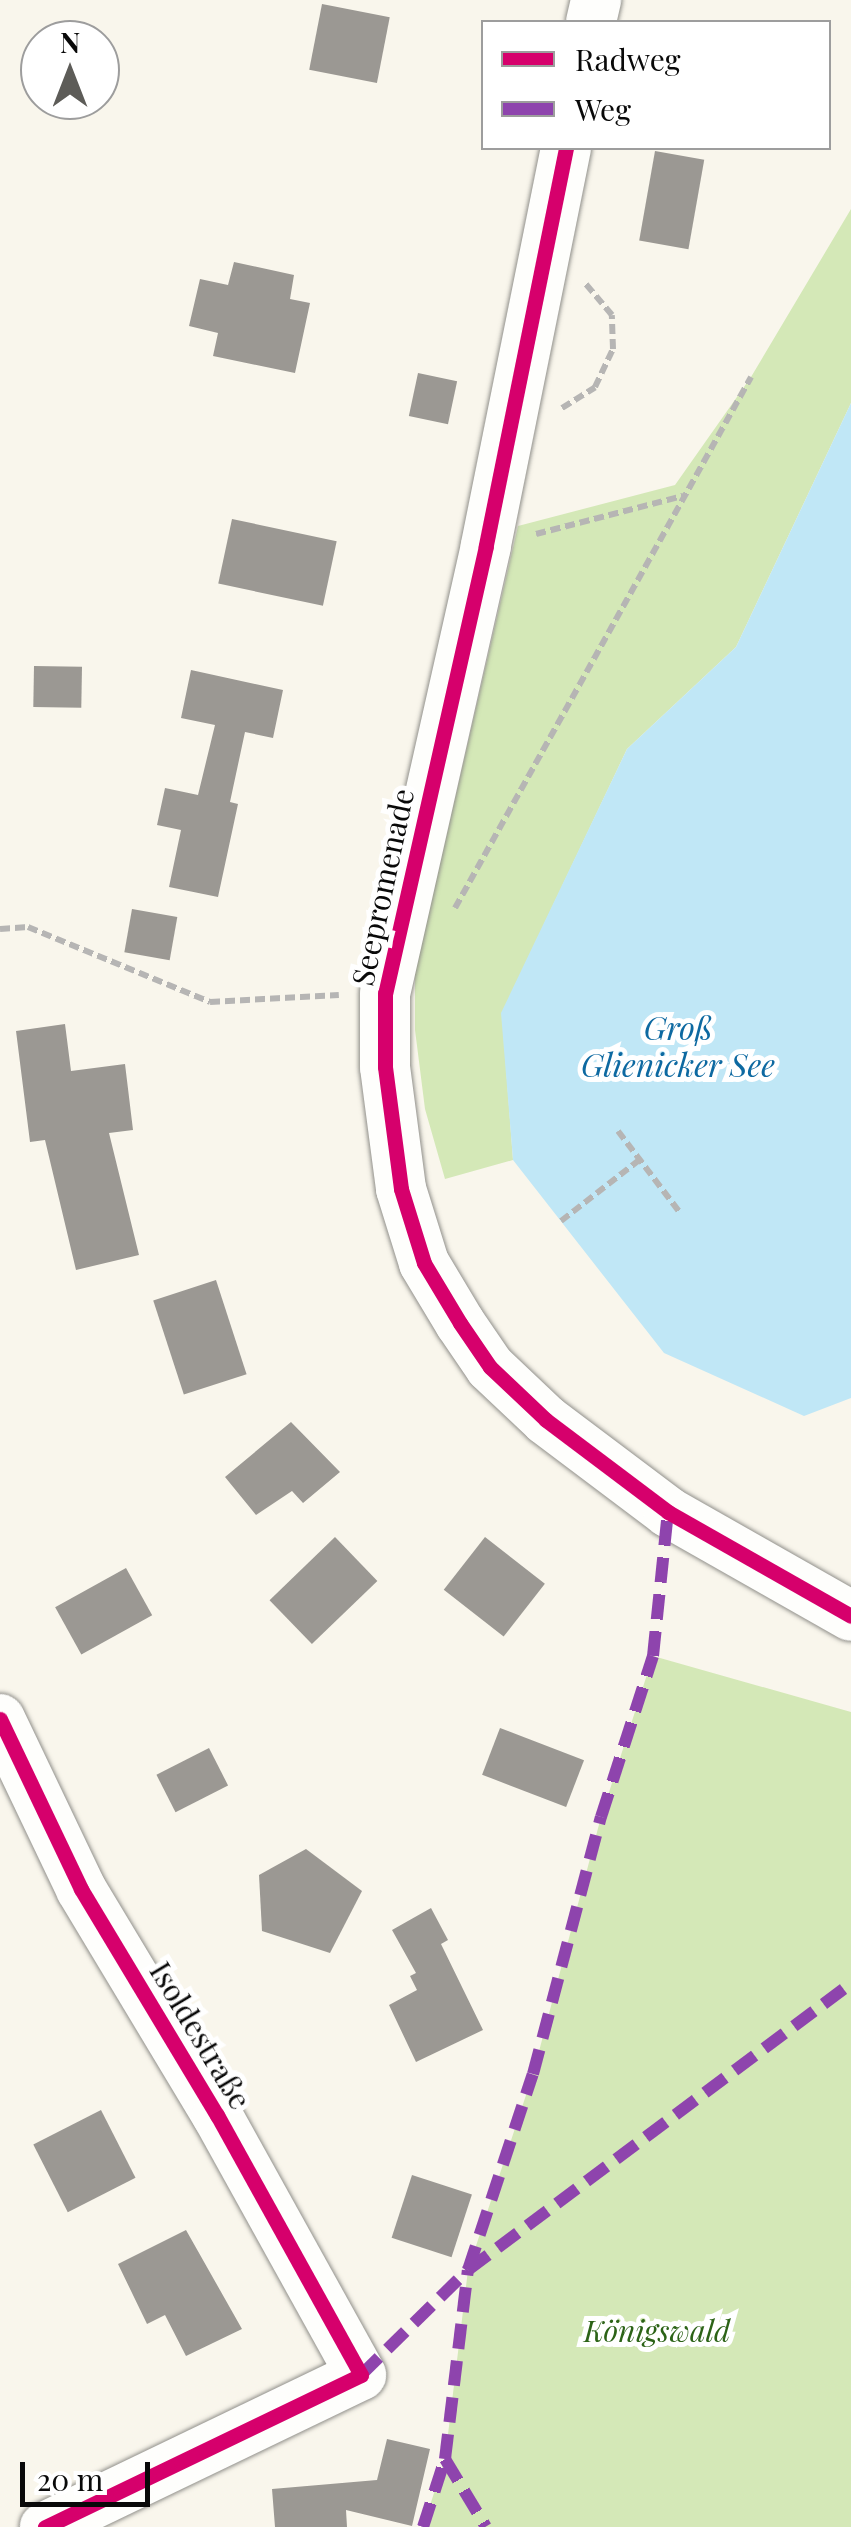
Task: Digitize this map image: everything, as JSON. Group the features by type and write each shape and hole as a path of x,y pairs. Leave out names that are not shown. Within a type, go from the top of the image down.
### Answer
{"street":[{"name":"Seepromenade","path":"566,150 486,546 385,993 385,1067 401,1189 424,1263 490,1367 546,1420 668,1512 851,1616"},
{"name":"Isoldestraße","path":"0,1719 81,1888 217,2115 361,2376 45,2527"}],"path":[{"path":"512,417 556,411 595,387 612,349 612,315 591,286 543,262"},
{"path":"398,924 440,936 751,377"},
{"path":"486,546 684,496"},
{"path":"0,929 28,927 210,1002 385,993"},
{"path":"618,1131 681,1214"},
{"path":"562,1221 639,1159"}],"green space":[{"path":"851,209 851,403 736,647 627,749 502,1013 513,1160 445,1179 425,1109 415,1030 415,972 518,526 675,485 751,377"},
{"name":"Königswald","path":"653,1656 851,1712 851,2527 423,2527 445,2459 468,2270 533,2074 601,1817"}],"water":[{"name":"Groß Glienicker See","path":"851,403 851,1398 804,1416 664,1353 513,1160 501,1013 627,749 736,647"}],"building":[{"path":"322,4 390,17 377,83 309,70"},
{"path":"655,151 704,160 688,249 639,241"},
{"path":"234,262 294,275 290,299 310,303 295,373 213,356 218,333 189,326 200,279 228,285"},
{"path":"418,373 457,381 448,424 409,416"},
{"path":"232,519 337,541 323,606 218,584"},
{"path":"34,666 82,667 81,708 33,707"},
{"path":"191,670 283,690 273,738 245,732 230,802 238,804 218,897 169,887 181,830 157,825 165,788 198,795 215,725 181,718"},
{"path":"132,909 177,917 170,960 124,952"},
{"path":"65,1024 71,1071 125,1064 133,1130 109,1133 139,1255 76,1270 45,1140 30,1142 16,1031"},
{"path":"216,1280 247,1374 184,1395 153,1300"},
{"path":"291,1422 340,1472 303,1503 292,1491 256,1515 225,1477"},
{"path":"335,1537 377,1581 312,1644 270,1600"},
{"path":"485,1537 545,1584 504,1637 444,1590"},
{"path":"126,1568 152,1615 81,1654 55,1607"},
{"path":"500,1728 584,1760 566,1807 482,1775"},
{"path":"209,1748 228,1785 175,1812 156,1775"},
{"path":"306,1849 362,1891 330,1953 262,1931 259,1875"},
{"path":"431,1908 448,1940 441,1944 483,2030 416,2062 389,2005 417,1990 410,1976 416,1973 392,1930"},
{"path":"101,2110 136,2178 68,2212 33,2145"},
{"path":"412,2175 472,2194 452,2257 392,2238"},
{"path":"186,2230 242,2329 186,2356 165,2315 147,2324 118,2264"},
{"path":"387,2439 430,2449 412,2526 346,2510 347,2527 275,2527 272,2489 377,2480"}],"marked path":[{"path":"423,2527 445,2459 468,2270 533,2074 601,1817 653,1656 668,1512"},
{"path":"361,2375 468,2270 851,1984"},
{"path":"445,2459 486,2527"}],"cycle path":[{"path":"566,150 486,546 385,993 385,1067 401,1189 424,1263 490,1367 546,1420 668,1512 851,1616"},
{"path":"0,1719 81,1889 217,2115 361,2375 45,2527"}]}
